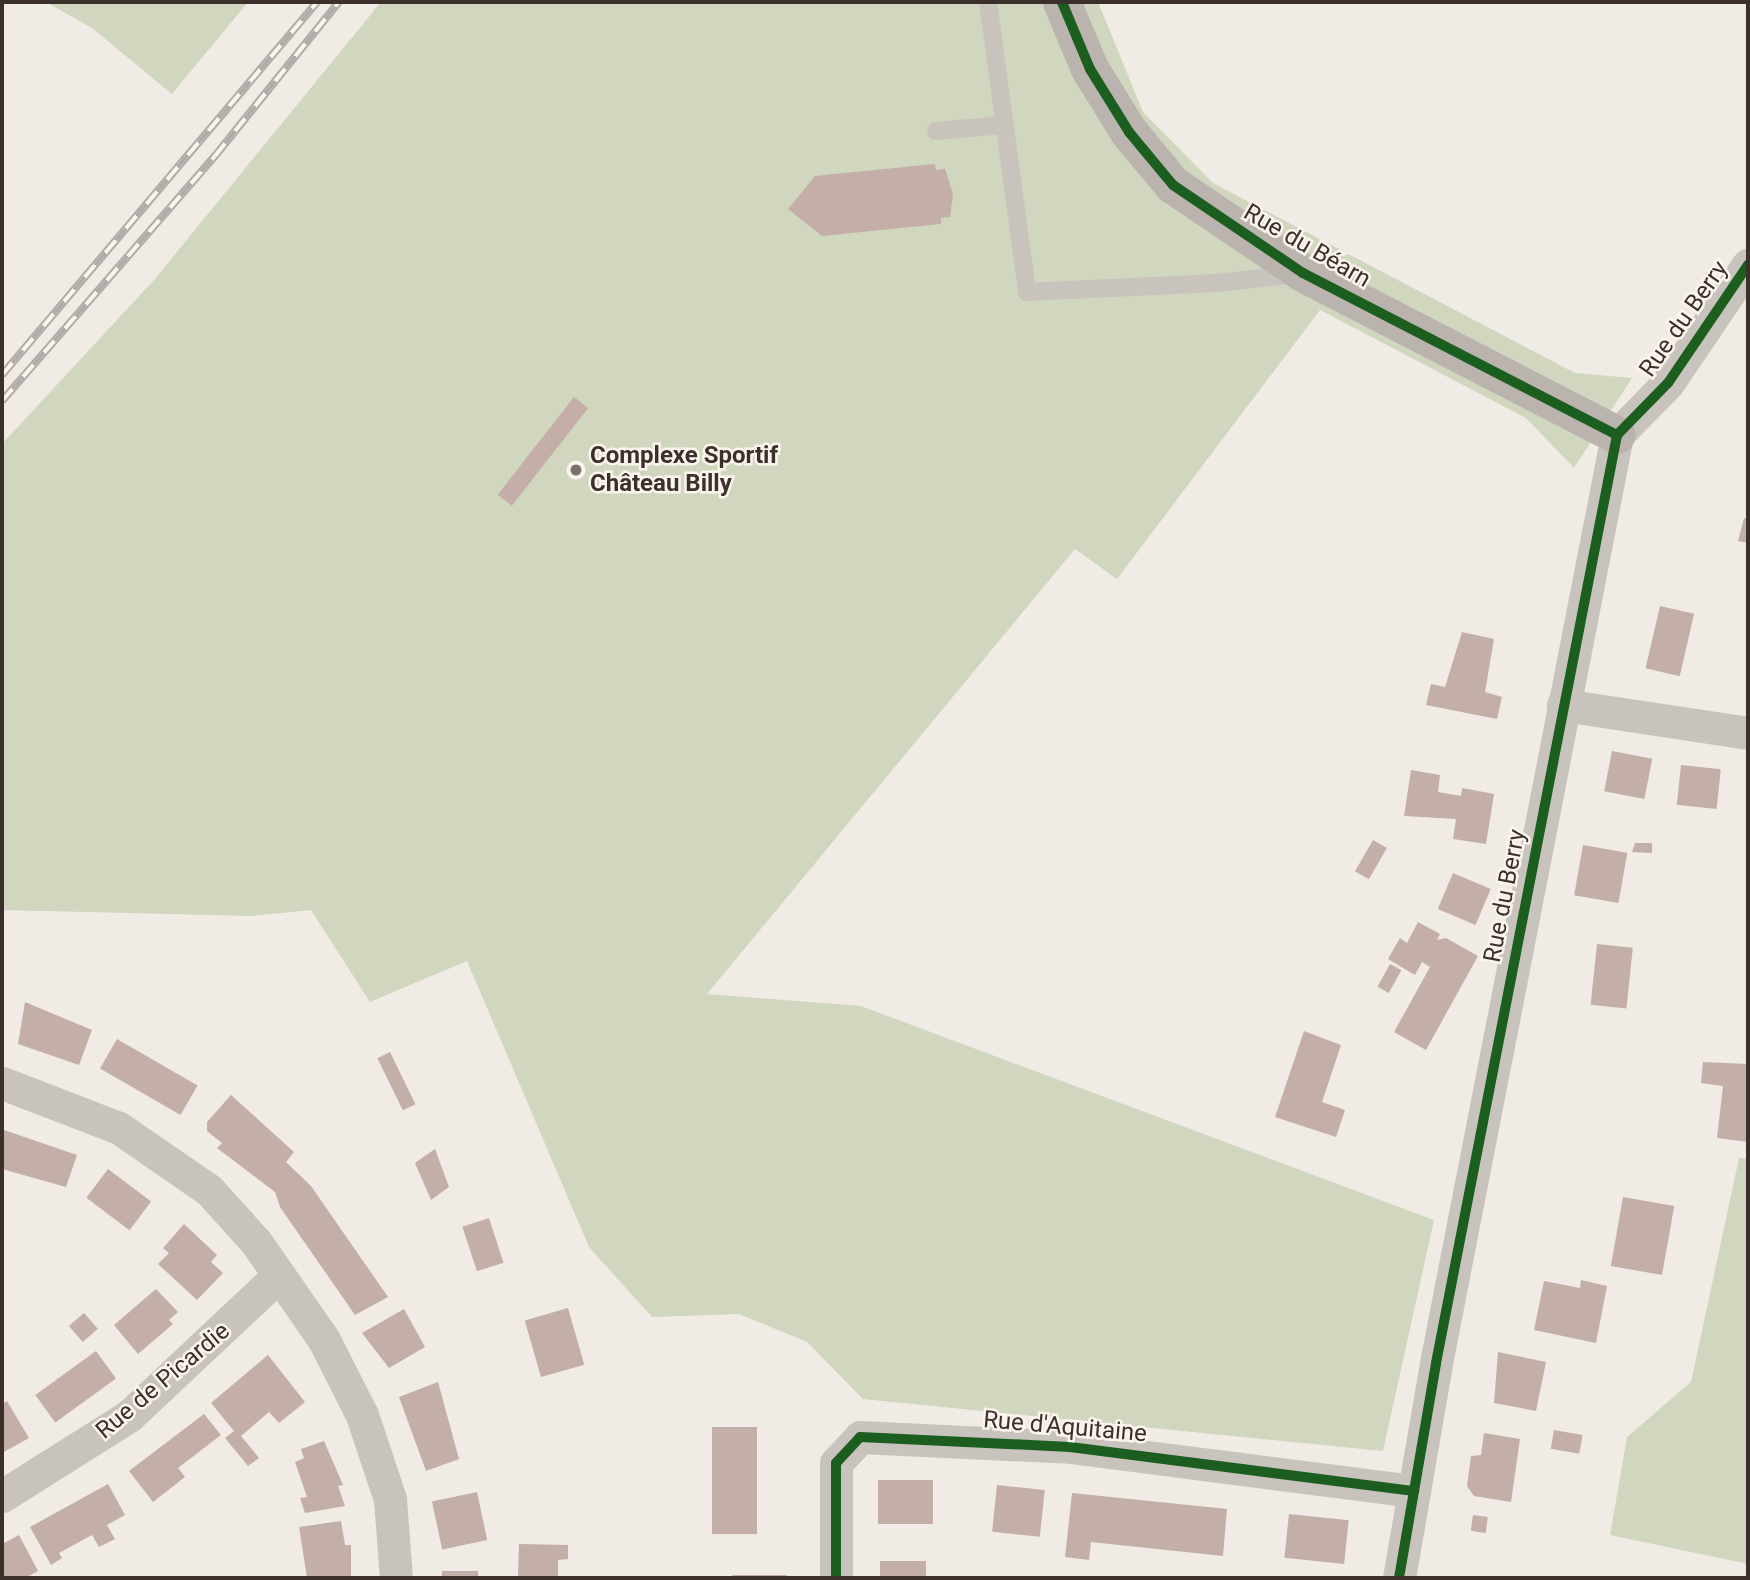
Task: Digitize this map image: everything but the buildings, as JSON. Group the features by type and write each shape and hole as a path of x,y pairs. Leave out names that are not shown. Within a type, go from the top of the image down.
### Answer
{"street":[{"name":"Rue du Béarn","path":"1062,2 1103,90 1129,132 1173,185 1303,273 1617,435"},
{"name":"Rue du Berry","path":"1399,1578 1563,705 1617,435 1668,383 1748,265"},
{"path":"1563,705 1748,733"},
{"path":"2,1083 119,1128 167,1158 209,1190 278,1276 324,1340 362,1415 390,1499 396,1578"},
{"name":"Rue de Picardie","path":"2,1496 129,1416 278,1276"},
{"name":"Rue d'Aquitaine","path":"836,1578 836,1463 859,1437 1070,1447 1414,1491"}],"lane":[{"path":"988,2 1027,292 1217,283 1303,273"},
{"path":"936,131 1005,125"}],"green space":[{"path":"46,2 248,2 172,94 92,28"},
{"path":"381,2 1098,2 1143,112 1213,183 1575,373 1632,378 1574,468 1526,418 1320,310 1117,579 1075,549 707,994 861,1006 1434,1220 1383,1451 863,1399 807,1342 739,1314 652,1317 589,1247 467,961 370,1002 311,910 252,916 2,910 2,444 154,280"},
{"path":"1739,1158 1748,1159 1748,1564 1610,1535 1627,1437 1691,1382"}],"railway":[{"path":"2,375 317,2"},
{"path":"2,401 215,156 339,2"}],"cycle path":[{"path":"1062,2 1090,69 1129,132 1173,185 1303,273 1617,435"},
{"path":"1399,1578 1436,1363 1617,435 1668,383 1748,265"},
{"path":"836,1578 836,1463 860,1437 1070,1447 1414,1491"}],"place":[{"name":"Complexe Sportif Château Billy","path":"576,470"}]}
